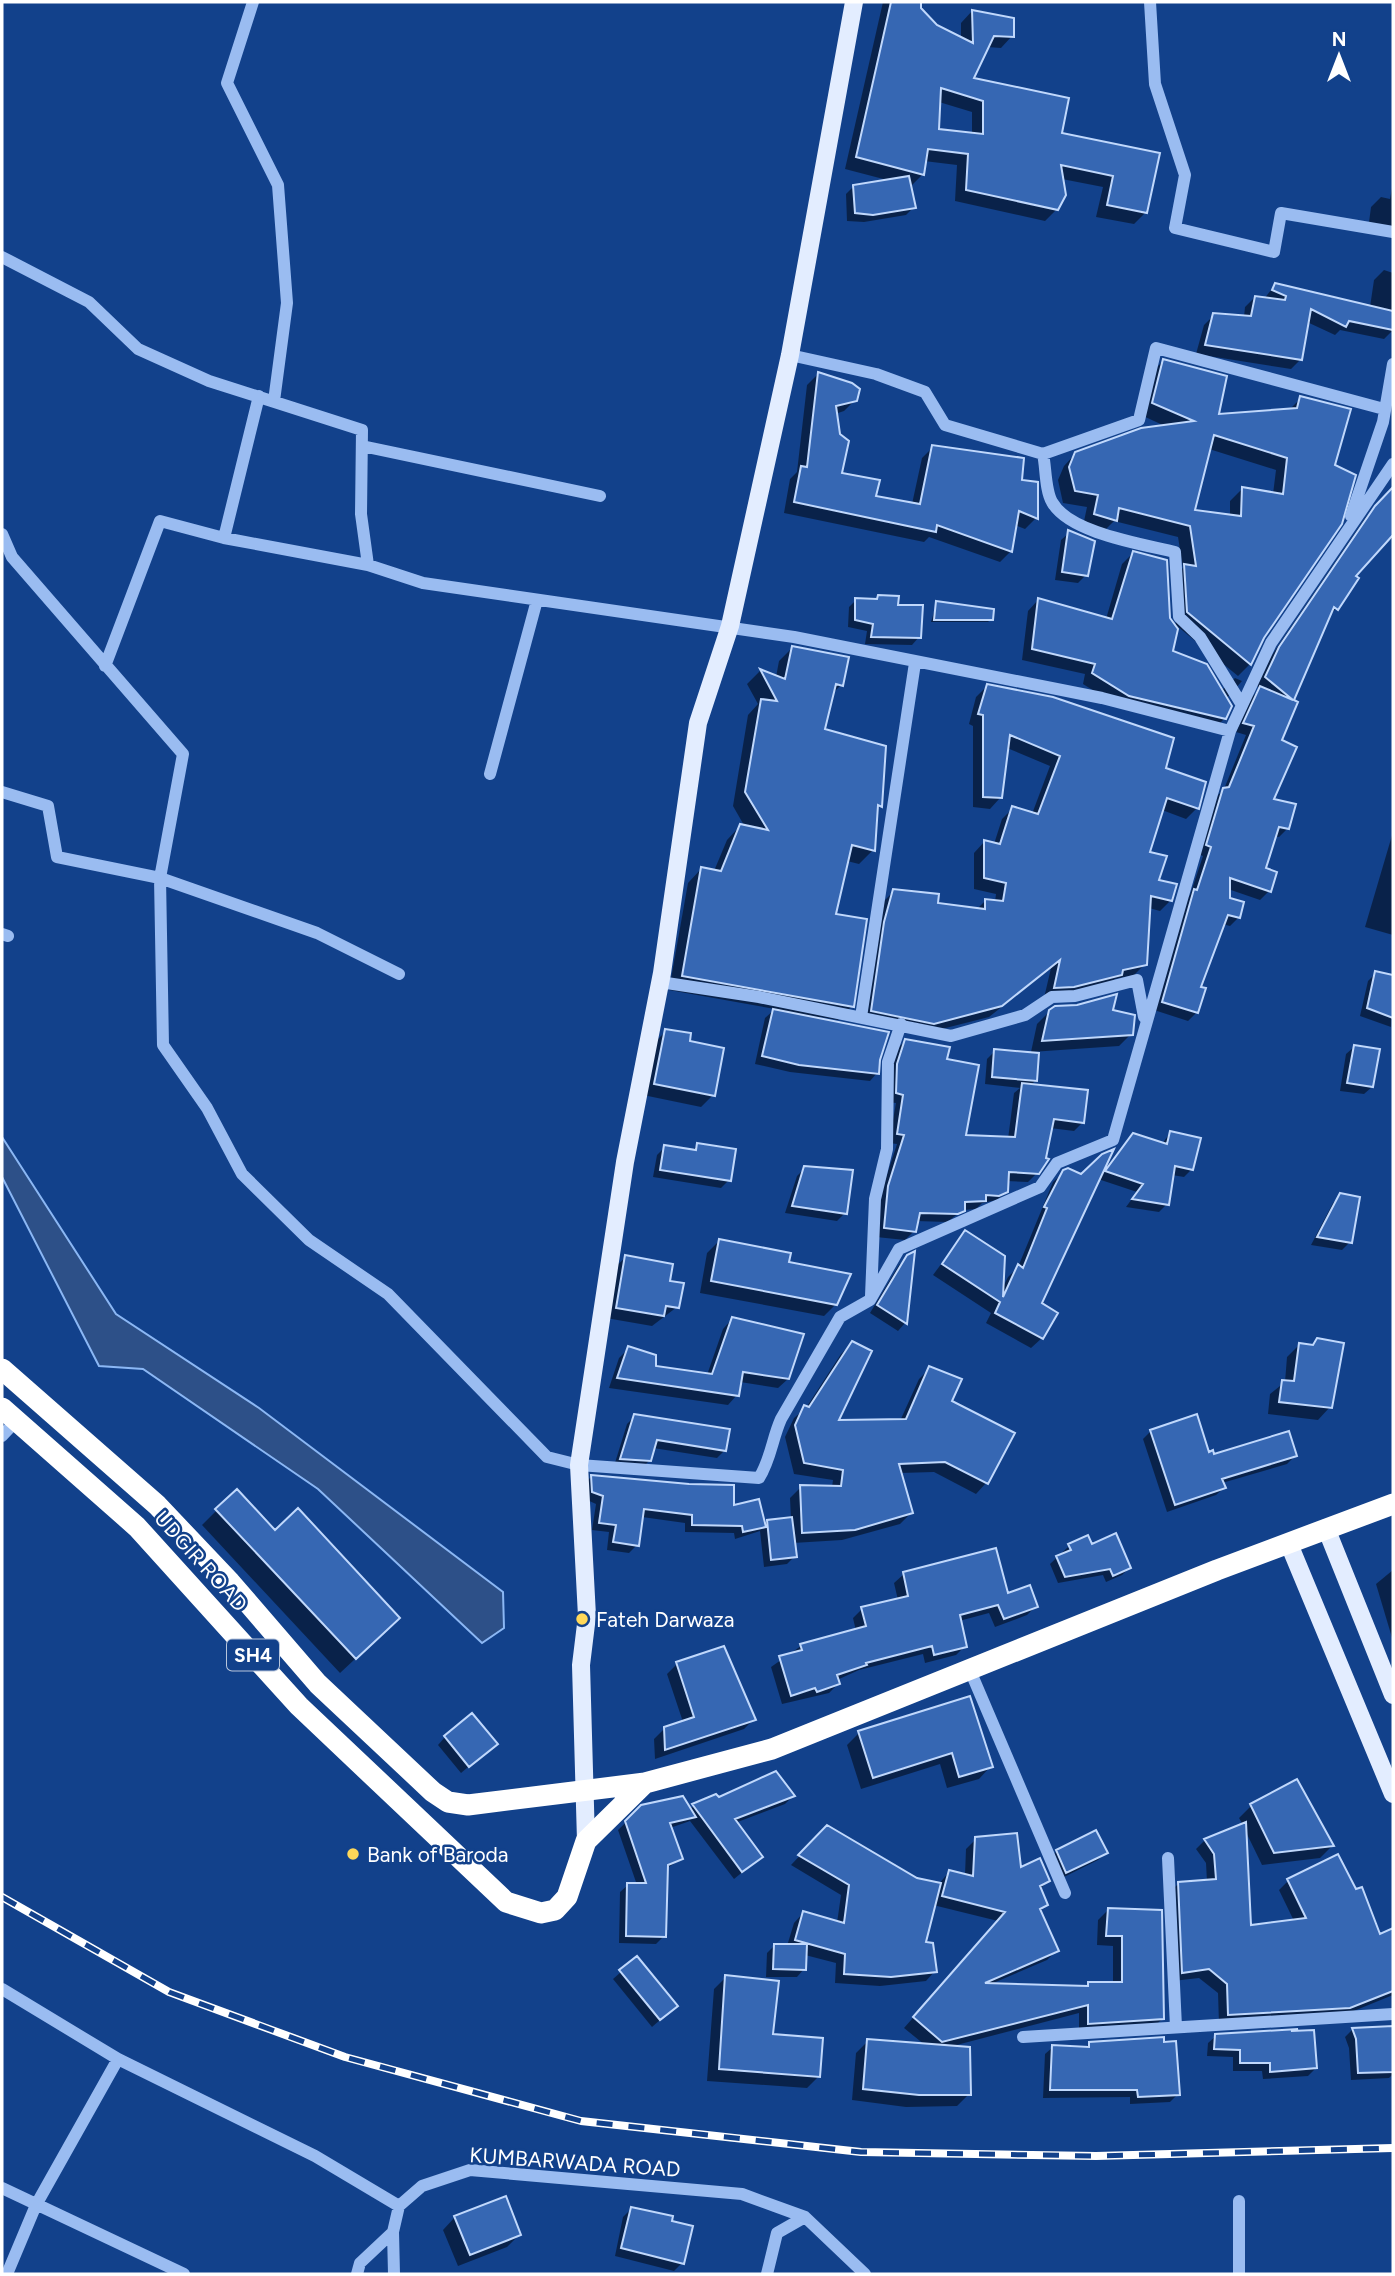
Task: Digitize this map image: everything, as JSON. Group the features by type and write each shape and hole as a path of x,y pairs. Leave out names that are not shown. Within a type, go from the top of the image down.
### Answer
{"highway":[{"name":"UDGIR ROAD","path":"2,1369 157,1505 230,1582 318,1684 433,1792 448,1802 468,1805 532,1799 586,1789"},
{"name":"UDGIR ROAD","path":"9,1414 137,1527 299,1706 506,1902 541,1913 555,1910 567,1897 586,1841"},
{"path":"586,1789 645,1783 772,1749 969,1668 1393,1504"},
{"path":"586,1841 645,1783"}],"main road":[{"path":"586,1841 581,1665 587,1616 579,1465 625,1162 660,982 698,723 730,626 790,355 853,2"},
{"path":"1326,1528 1393,1695"},
{"path":"1289,1544 1393,1794"}],"street":[{"path":"253,2 227,83 278,185 287,303 274,401"},
{"path":"1150,2 1155,84 1185,175 1175,228 1274,252 1281,213 1361,224 1393,232"},
{"path":"2,257 89,302 138,349 209,381 362,430 361,514 368,565"},
{"path":"790,355 876,374 925,392 945,425 1043,454 1139,420 1156,348 1384,410"},
{"path":"1343,536 1379,434 1393,364"},
{"path":"224,538 258,396"},
{"path":"362,446 600,496"},
{"path":"1043,454 1052,502 1072,521 1109,536 1175,552 1179,617 1200,637 1242,705"},
{"path":"2,534 12,557 183,754 160,878 163,1045 206,1108 242,1174 309,1240 388,1294 547,1457 579,1465 760,1478 769,1462 774,1434 781,1419 840,1317 870,1300 899,1249 1040,1187 1057,1163 1113,1140 1230,731 1271,643 1393,464"},
{"path":"105,666 160,521 224,538 368,565 422,583 730,626 1102,698 1230,731"},
{"path":"490,775 537,600"},
{"path":"861,1017 915,663"},
{"path":"2,792 48,806 57,857 160,878 317,933 399,974"},
{"path":"660,982 901,1024 951,1036 1025,1015 1052,997 1075,996 1137,980 1145,1021"},
{"path":"870,1300 875,1199 887,1149 888,1062 901,1024"},
{"path":"2,1436 9,1414"},
{"path":"969,1668 1065,1893"},
{"path":"1168,1858 1176,2028"},
{"path":"2,1989 118,2059 314,2156 399,2206 393,2232 394,2274"},
{"path":"1023,2037 1393,2014"},
{"path":"7,2274 36,2205 118,2059"},
{"name":"KUMBARWADA ROAD","path":"399,2206 422,2186 470,2170 742,2194 805,2217"},
{"path":"2,2188 184,2274"},
{"path":"1238,2274 1239,2201"},
{"path":"767,2274 777,2233 805,2217 865,2274"},
{"path":"358,2274 360,2263 393,2232"}],"water":[{"path":"2,1137 116,1314 259,1408 503,1592 504,1628 482,1643 318,1489 143,1369 99,1366 2,1177"}],"building":[{"path":"891,2 921,2 921,8 937,25 973,43 972,10 1014,18 1014,37 994,36 974,78 1069,98 1062,133 1160,153 1147,213 1107,205 1113,176 1061,165 1066,195 1058,210 966,190 968,154 928,149 924,175 856,157","holes":["941,88 983,101 983,134 939,129"]},
{"path":"909,176 916,208 873,215 855,213 853,185"},
{"path":"1275,283 1393,311 1393,330 1349,321 1346,327 1311,309 1302,360 1205,345 1213,313 1251,316 1255,296 1285,300 1286,296 1272,290"},
{"path":"1163,359 1227,376 1219,414 1297,408 1300,396 1351,409 1335,465 1356,475 1342,524 1264,638 1251,665 1187,612 1184,564 1196,566 1190,526 1119,508 1117,521 1094,514 1098,495 1075,491 1069,467 1075,452 1141,428 1194,421 1152,403","holes":["1214,435 1287,458 1283,494 1242,487 1241,516 1195,510"]},
{"path":"818,372 852,383 860,389 857,401 836,406 840,434 849,441 842,473 880,480 876,496 920,504 932,445 1024,458 1022,480 1038,482 1038,519 1019,511 1012,552 937,525 936,532 794,502 801,466 807,467"},
{"path":"1393,487 1393,535 1356,576 1359,578 1338,610 1334,607 1294,700 1298,702 1282,740 1297,747 1274,799 1296,804 1289,829 1279,827 1266,868 1277,872 1271,892 1230,878 1230,898 1244,902 1240,918 1228,915 1201,987 1206,988 1198,1013 1162,1002 1194,889 1197,890 1211,847 1206,845 1223,788 1229,787 1254,726 1243,723 1260,686 1293,700 1265,677 1279,647 1375,506"},
{"path":"1068,530 1095,541 1088,576 1062,572"},
{"path":"1133,551 1167,560 1170,618 1178,629 1173,651 1207,664 1232,706 1226,719 1129,696 1092,673 1095,664 1032,649 1038,598 1112,619"},
{"path":"878,595 899,596 898,605 923,605 921,638 871,637 873,624 855,620 855,598 877,599"},
{"path":"936,601 994,609 993,620 934,620"},
{"path":"792,646 849,657 843,686 836,684 825,729 886,746 882,807 878,805 875,851 852,845 836,914 867,919 854,1007 682,976 701,867 721,871 740,824 768,830 745,792 761,699 777,701 760,669 785,679"},
{"path":"987,684 1053,697 1174,738 1166,768 1206,782 1199,809 1167,798 1150,852 1167,856 1159,880 1177,884 1172,901 1151,896 1147,965 1123,970 1122,975 1074,987 1054,988 1060,960 1002,1006 934,1024 871,1011 884,922 893,889 939,894 938,903 985,909 985,899 1003,901 1006,883 984,878 984,840 1000,844 1012,806 1038,814 1060,756 1010,735 1002,798 983,797 983,715 978,714"},
{"path":"1375,971 1393,975 1393,1018 1367,1008"},
{"path":"1117,994 1113,1010 1135,1015 1133,1035 1042,1041 1049,1010 1055,1006 1077,1005"},
{"path":"773,1009 889,1032 880,1060 879,1074 799,1065 762,1056"},
{"path":"665,1029 691,1033 690,1041 724,1048 715,1096 654,1084"},
{"path":"905,1039 950,1047 947,1059 979,1065 966,1135 1015,1137 1022,1083 1088,1090 1084,1123 1054,1119 1046,1158 1049,1159 1039,1174 1009,1172 1008,1192 999,1196 986,1195 986,1201 965,1202 965,1211 958,1214 920,1213 916,1232 884,1228 888,1186 904,1135 897,1134 903,1095 896,1093 897,1064"},
{"path":"1354,1045 1380,1049 1373,1087 1347,1083"},
{"path":"994,1049 1039,1053 1037,1081 992,1077"},
{"path":"1170,1131 1201,1138 1193,1170 1175,1166 1169,1205 1132,1199 1143,1184 1105,1171 1133,1133 1167,1144"},
{"path":"697,1143 736,1149 731,1181 660,1170 664,1145 696,1150"},
{"path":"1114,1149 1042,1303 1058,1313 1043,1339 995,1313 1000,1302 942,1264 965,1230 1005,1256 1003,1297 1018,1264 1023,1268 1047,1208 1044,1207 1063,1170 1068,1168 1081,1174 1102,1154"},
{"path":"804,1166 853,1170 847,1214 792,1206"},
{"path":"1340,1193 1360,1197 1352,1243 1317,1237"},
{"path":"719,1239 791,1253 789,1262 851,1274 837,1305 711,1281"},
{"path":"915,1251 907,1324 877,1305 907,1255"},
{"path":"625,1255 673,1264 670,1281 684,1283 679,1308 666,1306 664,1316 616,1308"},
{"path":"732,1317 804,1334 789,1379 743,1372 739,1396 617,1378 628,1346 656,1355 656,1366 712,1374"},
{"path":"1317,1338 1344,1343 1332,1408 1279,1402 1282,1380 1294,1381 1299,1343 1313,1345"},
{"path":"852,1341 872,1351 839,1420 906,1419 929,1366 962,1379 952,1401 1015,1433 988,1484 945,1462 899,1464 913,1513 855,1530 802,1533 800,1485 841,1486 843,1470 804,1463 795,1425 804,1405 809,1407"},
{"path":"634,1414 730,1429 726,1451 657,1440 651,1461 620,1459"},
{"path":"1197,1414 1209,1452 1213,1450 1214,1454 1289,1431 1297,1456 1222,1479 1226,1488 1175,1505 1150,1430"},
{"path":"591,1475 689,1484 734,1485 734,1505 759,1499 766,1527 743,1532 742,1526 692,1525 692,1515 644,1509 639,1546 613,1542 616,1525 599,1523 603,1496 592,1492"},
{"path":"237,1489 275,1530 298,1508 400,1618 356,1659 215,1509"},
{"path":"792,1517 797,1557 771,1560 767,1520"},
{"path":"1116,1533 1131,1568 1113,1576 1110,1569 1065,1577 1056,1556 1071,1550 1068,1544 1088,1535 1092,1544"},
{"path":"996,1548 1008,1593 1030,1585 1038,1607 1004,1619 998,1605 960,1615 967,1647 934,1655 932,1646 866,1663 867,1665 837,1675 840,1684 817,1692 815,1688 791,1696 779,1656 802,1650 800,1644 866,1626 861,1607 908,1596 903,1572"},
{"path":"724,1646 756,1720 665,1750 664,1727 694,1717 676,1662"},
{"path":"970,1696 993,1767 959,1777 952,1753 873,1778 858,1731"},
{"path":"472,1713 498,1744 469,1767 444,1736"},
{"path":"776,1771 795,1796 735,1819 763,1857 742,1872 692,1804 716,1794 719,1797"},
{"path":"1297,1779 1334,1846 1274,1853 1250,1804"},
{"path":"683,1796 696,1817 670,1823 683,1859 668,1865 666,1937 626,1936 627,1883 646,1883 625,1821 641,1805"},
{"path":"1246,1822 1251,1925 1306,1918 1287,1879 1338,1854 1356,1889 1362,1887 1380,1934 1393,1928 1393,1991 1350,2008 1228,2015 1227,1984 1209,1969 1182,1973 1178,1882 1216,1879 1214,1854 1204,1839"},
{"path":"827,1825 917,1878 941,1883 926,1942 933,1943 937,1972 891,1977 844,1974 845,1954 795,1940 803,1911 844,1923 849,1885 798,1855"},
{"path":"1096,1830 1108,1853 1066,1873 1056,1850"},
{"path":"1017,1833 1021,1867 1040,1858 1050,1881 1040,1886 1048,1905 1040,1909 1059,1951 985,1983 1088,1986 1088,1982 1122,1982 1122,1936 1106,1936 1108,1908 1162,1910 1164,2019 1088,2024 1088,2005 942,2042 913,2017 1005,1912 942,1896 949,1870 973,1876 975,1837"},
{"path":"774,1944 807,1944 806,1970 773,1969"},
{"path":"637,1956 678,2006 660,2020 619,1970"},
{"path":"725,1975 779,1981 773,2034 823,2038 820,2077 719,2069"},
{"path":"1393,2026 1393,2072 1358,2073 1356,2039 1352,2028"},
{"path":"1298,2029 1291,2031 1314,2030 1317,2068 1270,2072 1270,2063 1240,2063 1240,2050 1214,2049 1215,2034"},
{"path":"1164,2037 1164,2042 1176,2041 1180,2095 1138,2097 1137,2090 1050,2090 1052,2045 1089,2047 1089,2042"},
{"path":"867,2039 970,2047 971,2095 919,2095 863,2089"},
{"path":"506,2196 521,2235 470,2255 454,2216"},
{"path":"631,2207 673,2216 672,2221 693,2226 684,2264 621,2248"}],"railway":[{"path":"2,1897 169,1992 345,2057 581,2121 861,2152 1096,2156 1393,2148"}],"place":[{"name":"Fateh Darwaza","path":"582,1619"},
{"name":"Bank of Baroda","path":"353,1854"}]}
